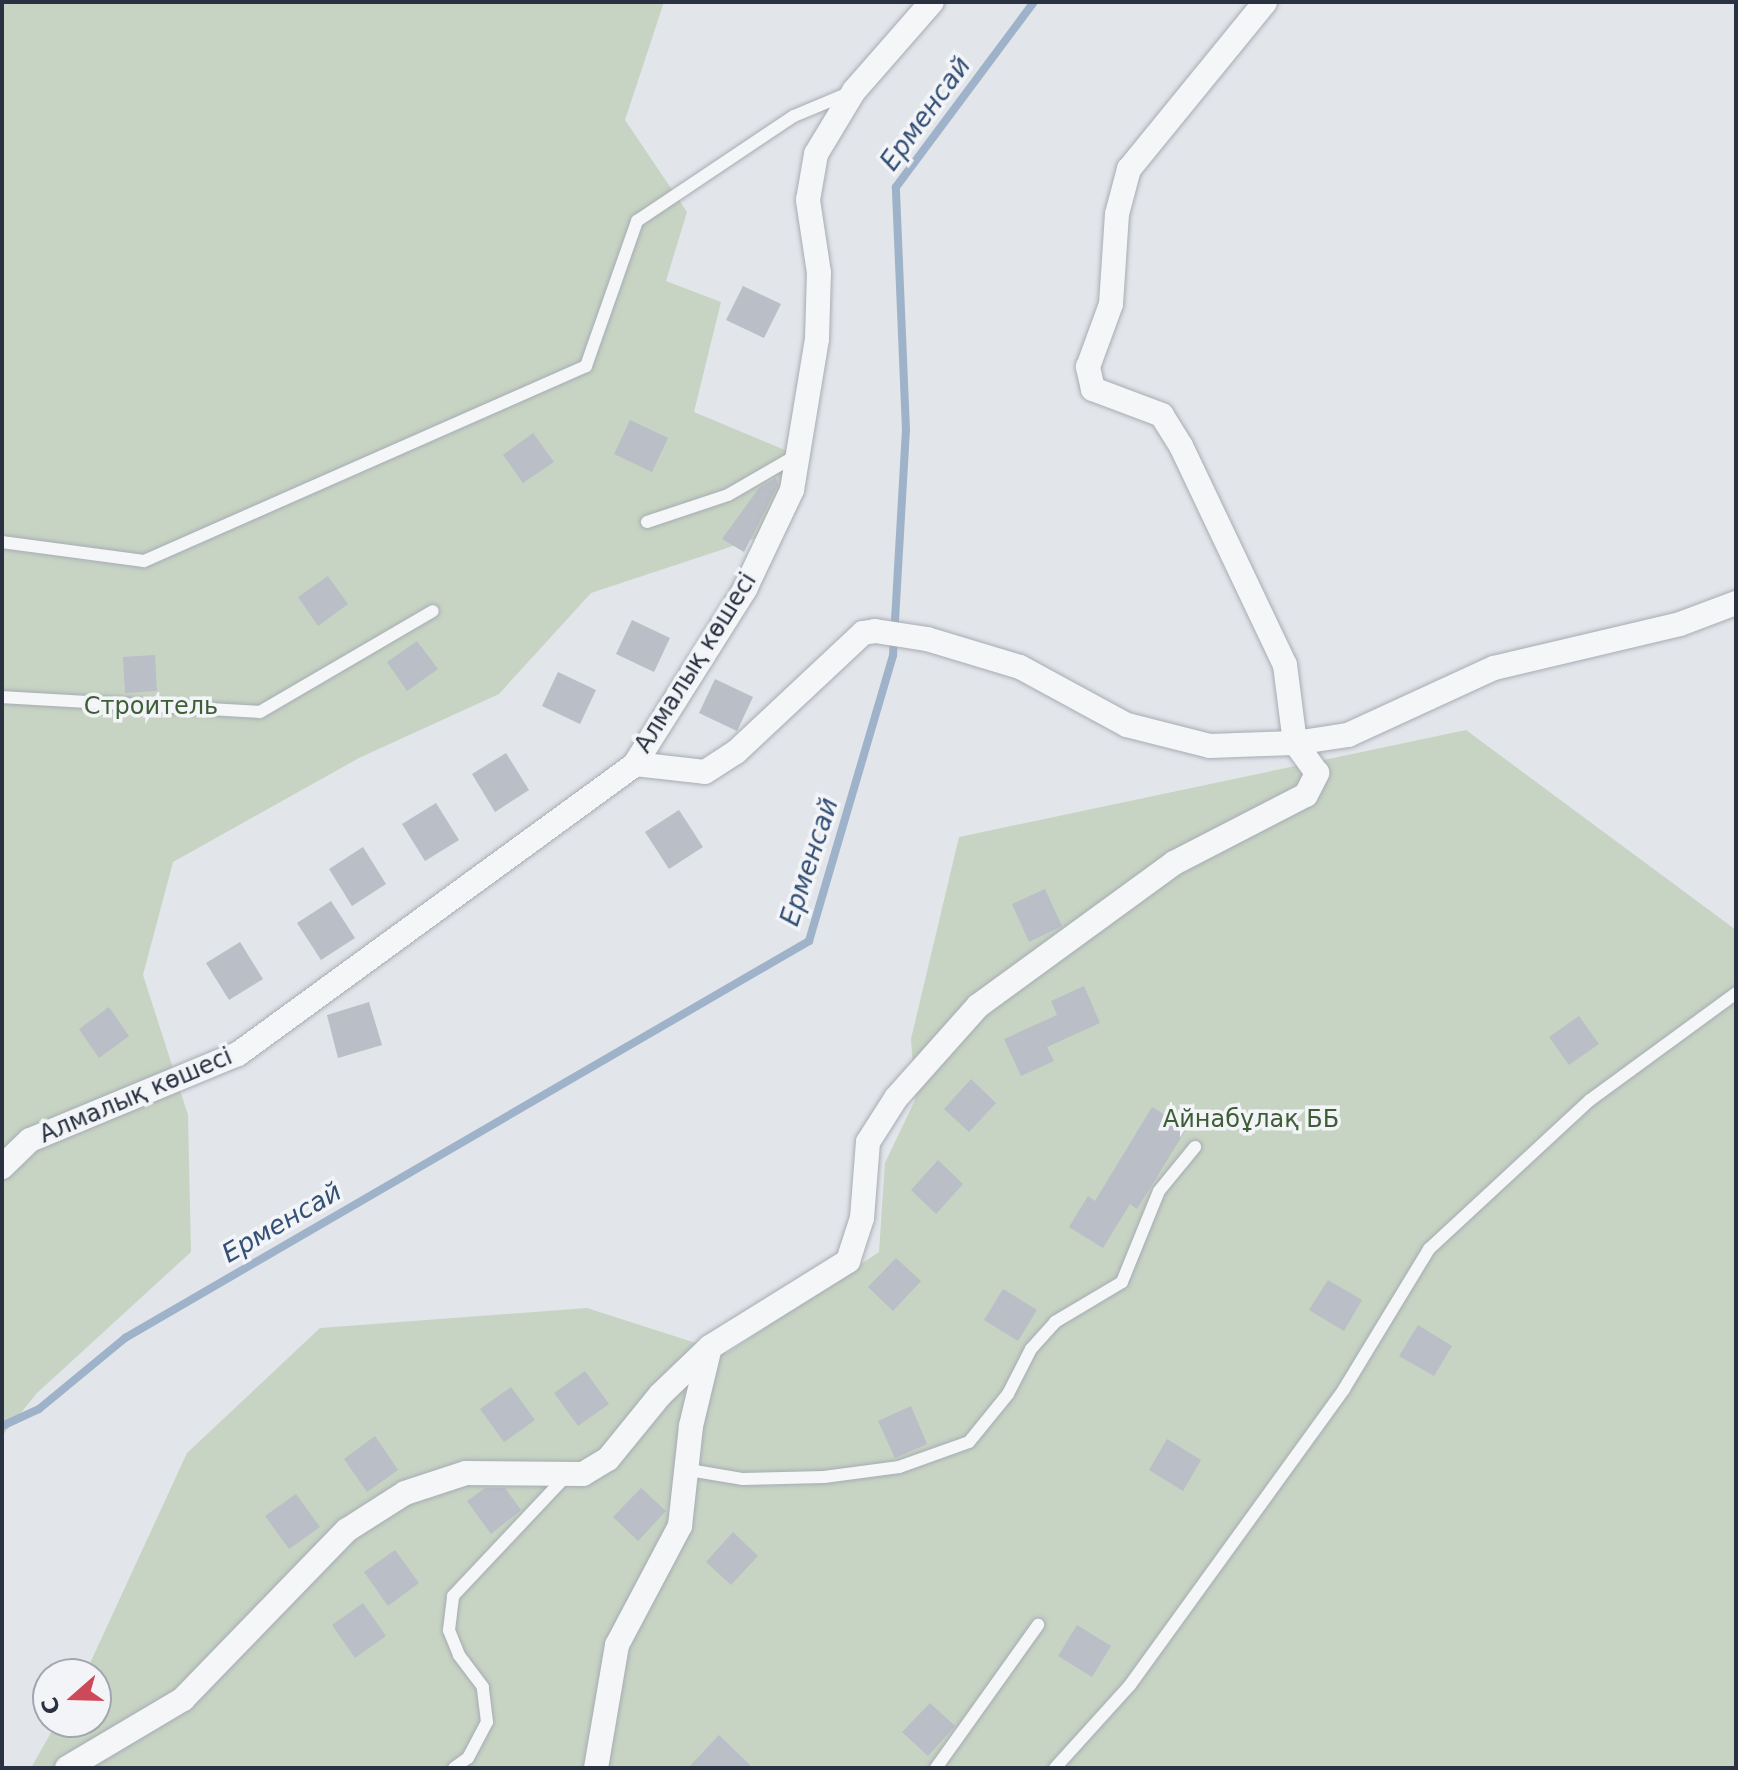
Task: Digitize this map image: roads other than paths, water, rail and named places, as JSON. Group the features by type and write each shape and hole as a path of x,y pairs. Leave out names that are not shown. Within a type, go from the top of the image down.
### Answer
{"street":[{"name":"Алмалық көшесі","path":"2,1167 30,1140 238,1054 635,764 745,589 792,490 817,339 819,273 808,200 816,154 854,91 932,2"},
{"path":"67,1768 183,1699 347,1530 405,1493 466,1473 583,1474 608,1459 660,1395 710,1347 848,1261 862,1218 868,1142 896,1098 978,1006 1174,863 1306,795 1317,773 1295,743 1285,665 1181,446 1162,415 1093,389 1088,367 1111,304 1117,214 1129,169 1265,2"},
{"path":"635,764 705,772 736,752 863,633 875,631 927,639 1020,667 1127,725 1210,746 1295,743 1348,735 1494,668 1680,624 1736,603"},
{"path":"596,1768 617,1645 680,1526 689,1470 691,1426 710,1347"}],"lane":[{"path":"2,542 144,561 586,366 637,221 794,116 854,91"},
{"path":"647,522 728,495 797,455"},
{"path":"2,697 260,712 433,611"},
{"path":"1055,1768 1130,1685 1344,1389 1429,1249 1590,1100 1736,993"},
{"path":"689,1470 743,1479 824,1477 899,1467 969,1442 1008,1394 1031,1349 1055,1322 1122,1282 1159,1191 1195,1147"},
{"path":"454,1768 468,1758 487,1722 483,1687 459,1655 449,1630 453,1596 569,1473"},
{"path":"936,1768 1038,1625"}],"waterway":[{"name":"Ерменсай","path":"2,1426 39,1409 125,1338 809,941 893,655 906,430 896,187 1034,2"}],"park label":[{"name":"Строитель","path":"151,707"},
{"name":"Айнабұлақ ББ","path":"1251,1120"}]}
